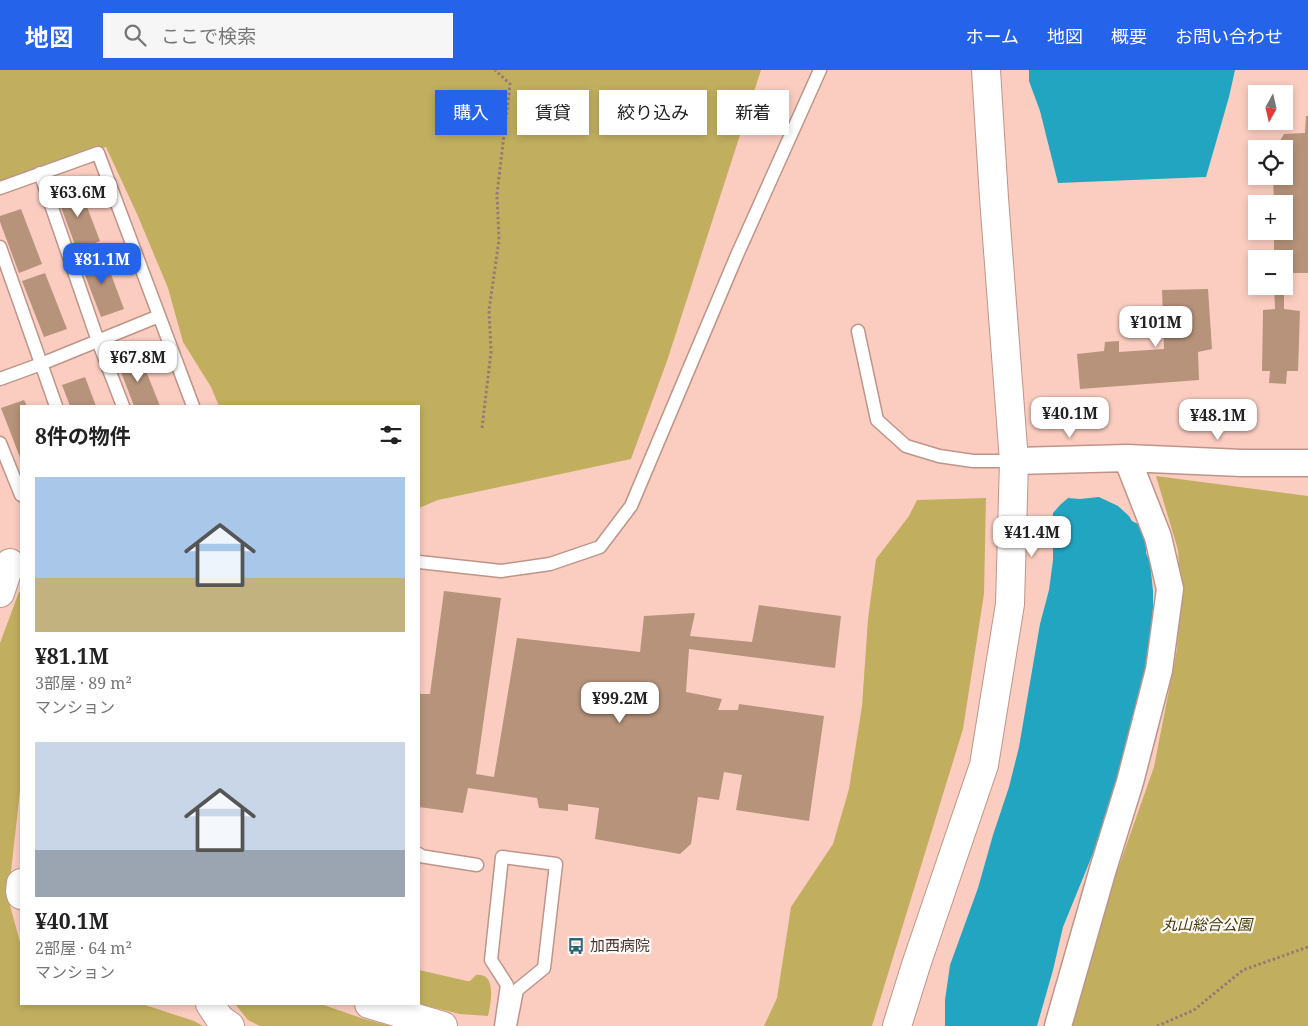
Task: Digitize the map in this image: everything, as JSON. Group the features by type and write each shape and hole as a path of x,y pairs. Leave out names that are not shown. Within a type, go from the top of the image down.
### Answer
{"street":[{"path":"897,1026 916,964 984,765 1010,604 1014,461 986,70"},
{"path":"1014,461 1126,458 1308,464"},
{"path":"1058,1026 1130,782 1159,670 1170,589 1158,537 1126,458"},
{"path":"0,593 8,562"},
{"path":"211,1005 220,1019 230,1026"},
{"path":"372,1005 443,1026"}],"lane":[{"path":"420,562 501,571 550,564 600,547 631,506 737,255 820,70"},
{"path":"0,188 98,153 193,405"},
{"path":"40,173 98,341 123,405"},
{"path":"0,247 56,405"},
{"path":"0,379 160,316"},
{"path":"858,331 877,420 906,446 939,456 973,461 1014,461"},
{"path":"0,443 20,493"},
{"path":"420,856 477,865"},
{"path":"501,1026 507,986 491,960 502,857 556,864 544,968 517,990 510,1026"}],"path":[{"path":"482,428 491,352 489,310 499,240 497,194 510,84 495,70"},
{"path":"1157,1026 1194,1010 1243,970 1308,947"}],"green space":[{"path":"0,70 761,70 755,90 717,90 717,135 740,135 667,361 631,459 438,500 420,508 420,405 219,405 211,387 183,342 168,288 106,147 0,184"},
{"name":"丸山総合公園","path":"1156,476 1308,496 1308,1026 1072,1026 1113,883 1154,767 1177,649 1180,586 1178,550"},
{"path":"986,498 984,594 963,729 872,1026 764,1026 777,998 791,907 833,844 849,789 862,706 868,619 876,559 909,516 917,500"},
{"path":"20,592 20,791 8,898 20,942 20,1005 145,1005 194,1021 203,1026 0,1026 0,643"},
{"path":"420,970 467,981 470,981 476,975 483,975 487,978 491,990 488,1016 460,1014 420,1004"},
{"path":"236,1005 324,1005 391,1026 260,1026 248,1020"}],"water":[{"path":"1029,70 1235,70 1206,177 1058,183 1040,111 1029,81"},
{"path":"1099,497 1118,506 1132,521 1140,525 1147,542 1146,553 1150,562 1153,591 1150,649 1137,712 1107,819 1063,927 1037,1026 945,1026 945,1000 950,965 978,888 1009,787 1019,747 1040,624 1049,590 1053,560 1053,513 1068,498"}],"building":[{"path":"1306,116 1308,116 1308,273 1293,273 1293,250 1274,250 1274,240 1293,240 1293,195 1274,195 1273,185 1293,185 1293,140 1280,140 1284,134 1305,133"},
{"path":"79,186 100,241 77,250 56,194"},
{"path":"21,209 42,264 19,273 0,222 0,216"},
{"path":"103,253 124,309 101,317 80,262"},
{"path":"45,273 67,329 44,337 22,281"},
{"path":"1208,289 1212,349 1198,352 1199,380 1080,389 1077,354 1104,351 1105,342 1119,341 1119,352 1164,349 1162,290"},
{"path":"1274,295 1284,295 1284,309 1300,311 1298,371 1287,371 1286,384 1269,383 1270,371 1262,371 1263,310 1275,309"},
{"path":"140,356 160,405 134,405 118,364"},
{"path":"85,377 96,405 70,405 62,385"},
{"path":"24,400 26,405 20,405 20,457 1,408"},
{"path":"444,591 501,598 476,774 494,777 517,638 640,652 644,616 695,613 690,636 752,642 759,605 841,616 835,668 689,649 686,692 722,699 718,710 738,710 739,704 824,716 809,821 736,810 742,775 724,772 719,800 698,797 691,844 680,854 595,839 599,808 568,804 568,811 539,808 537,798 468,788 463,813 420,807 420,694 430,694"}],"place":[{"name":"加西病院","path":"576,946"}]}
